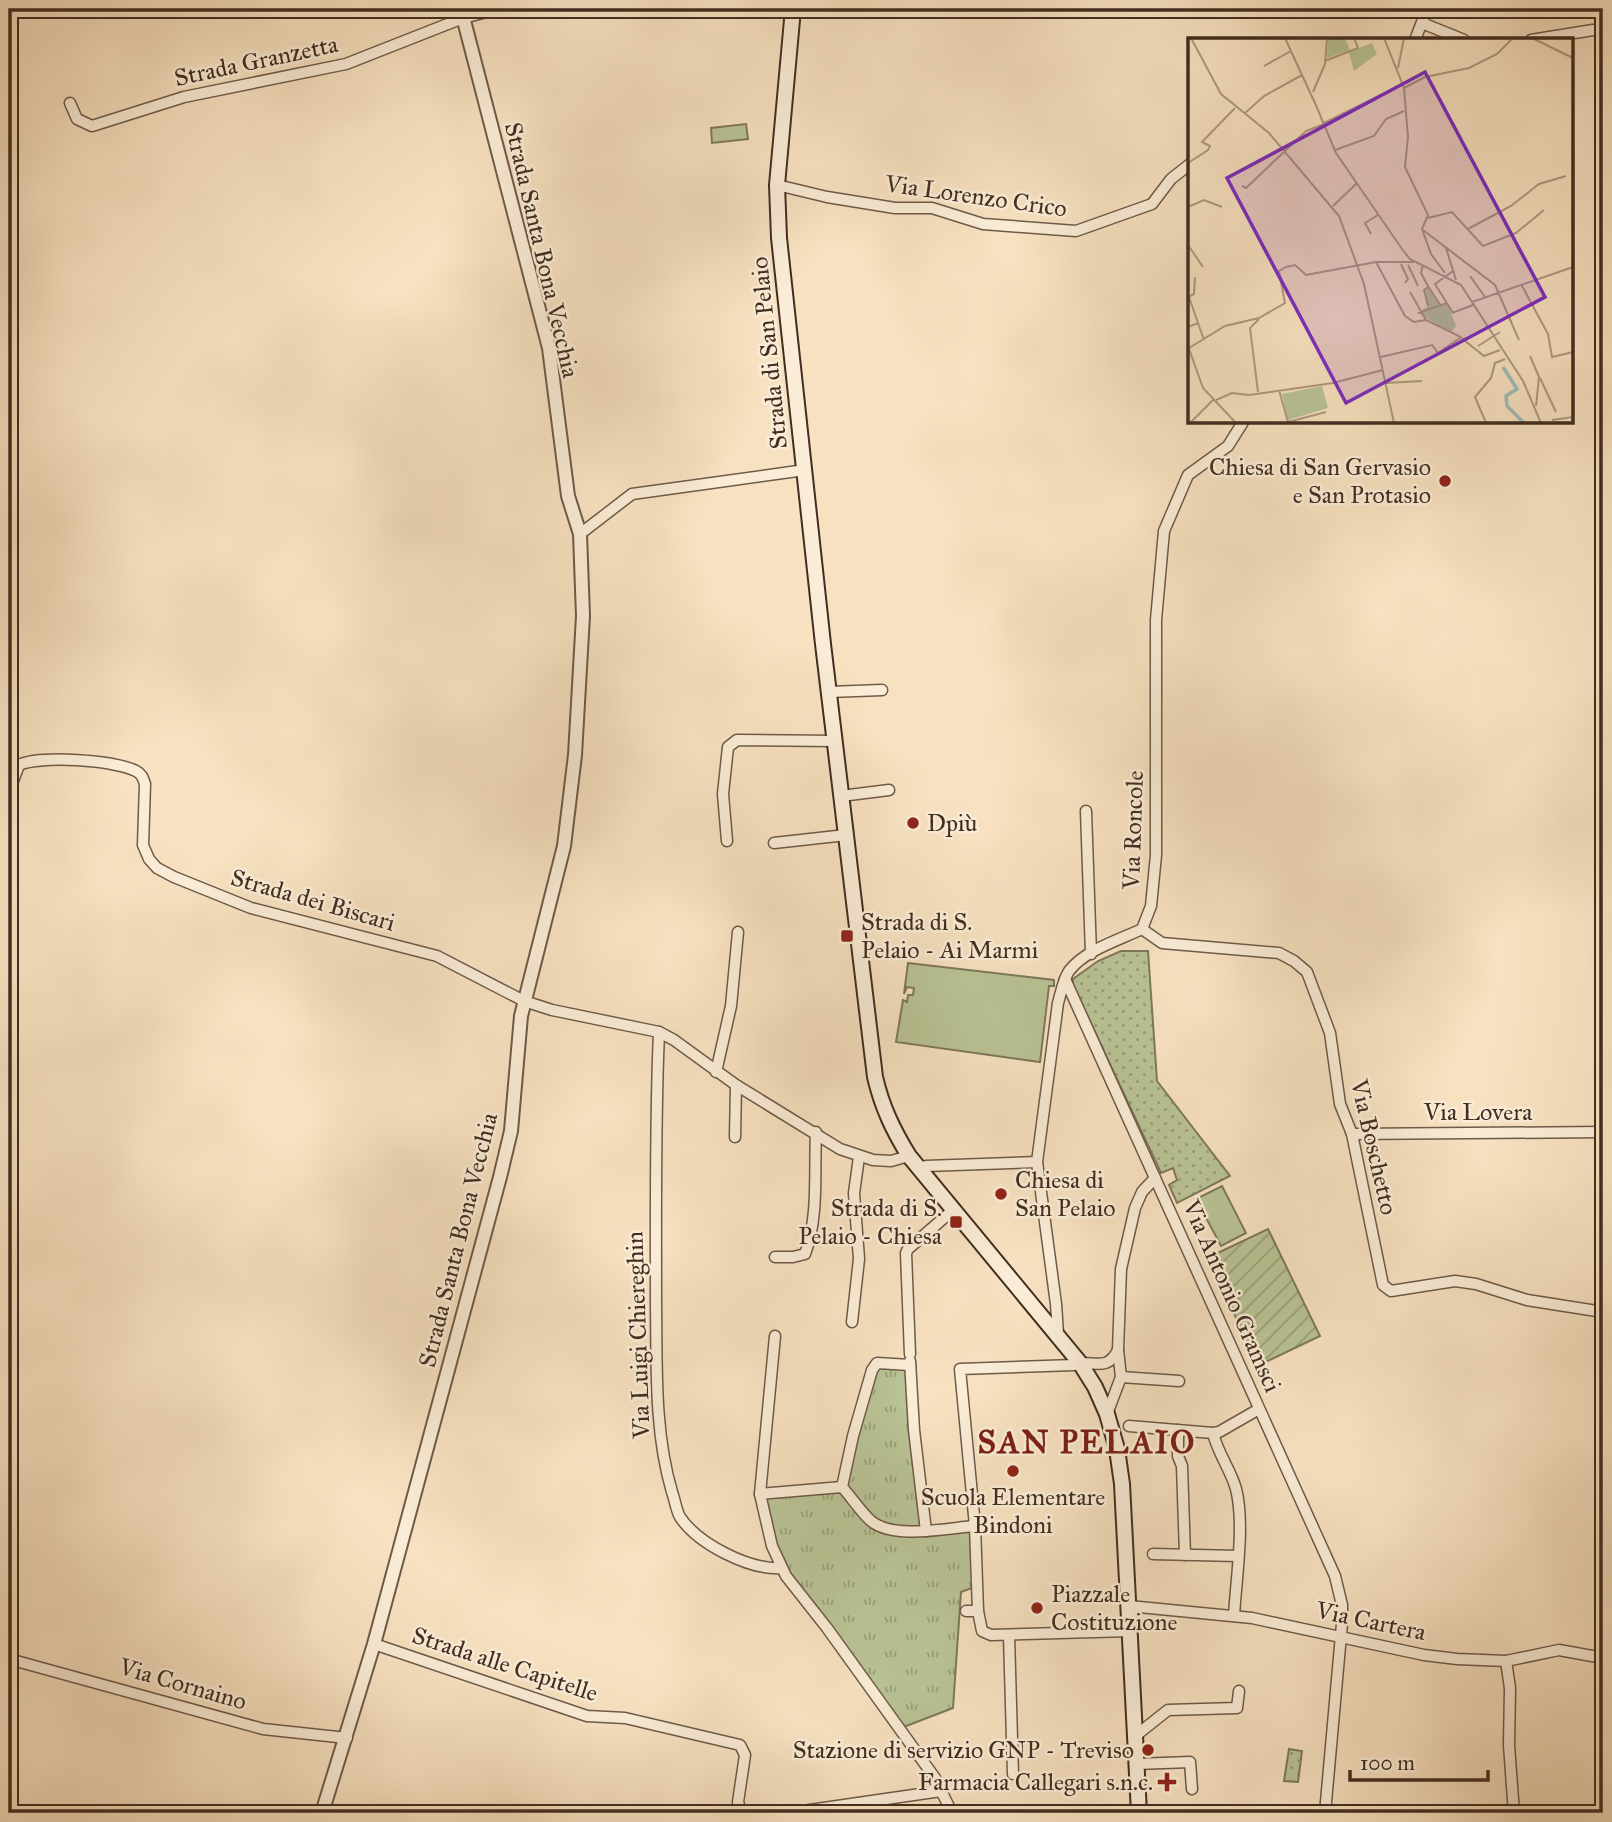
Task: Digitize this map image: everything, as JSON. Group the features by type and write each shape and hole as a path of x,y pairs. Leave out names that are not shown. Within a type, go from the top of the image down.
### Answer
{"main road":[{"name":"Strada di San Pelaio","path":"793,9 777,185 782,270 834,741 875,1077 890,1126 909,1156 1058,1333 1095,1387 1107,1414 1120,1464 1139,1813"}],"street":[{"name":"Strada Granzetta","path":"70,103 77,119 92,126 184,97 346,65 462,13 499,9"},
{"path":"1416,38 1427,9"},
{"name":"Strada Santa Bona Vecchia","path":"323,1813 374,1644 511,1131 521,1016 565,846 575,755 583,616 580,534 568,496 549,348 462,13"},
{"path":"1422,23 1459,38"},
{"path":"1543,38 1593,30 1603,33"},
{"name":"Via Lorenzo Crico","path":"777,185 827,197 895,208 932,208 983,224 1076,231 1152,204 1171,179 1188,166"},
{"name":"Via Roncole","path":"1142,929 1151,906 1156,856 1156,620 1164,531 1188,475 1228,446 1242,424"},
{"path":"580,534 632,494 805,470"},
{"path":"829,692 882,690"},
{"path":"727,841 723,794 728,747 737,740 834,741"},
{"name":"Strada dei Biscari","path":"9,792 19,765 27,761 82,760 134,769 142,775 145,784 144,845 149,859 157,868 174,877 251,908 437,957 524,1001 552,1010 659,1032"},
{"path":"841,796 889,790"},
{"path":"1086,811 1091,954"},
{"path":"774,843 846,835"},
{"path":"1058,1333 1037,1162 1058,1003 1065,979 1082,958 1142,929"},
{"name":"Via Boschetto","path":"1142,929 1163,943 1279,953 1307,972 1331,1033 1340,1104 1352,1134 1383,1285 1391,1290 1455,1281 1476,1284 1527,1300 1603,1312"},
{"path":"716,1072 731,1006 738,932"},
{"name":"Via Antonio Gramsci","path":"1065,979 1335,1576 1342,1605 1325,1813"},
{"path":"659,1032 736,1085 840,1149 859,1157 891,1161 909,1156"},
{"name":"Via Luigi Chiereghin","path":"659,1032 655,1135 657,1389 665,1468 680,1516 700,1538 730,1556 766,1569 781,1568"},
{"path":"735,1137 736,1085"},
{"path":"775,1257 805,1254 808,1245 813,1214 816,1132"},
{"name":"Via Lovera","path":"1352,1134 1603,1132"},
{"path":"852,1322 859,1259 854,1193 859,1157"},
{"path":"918,1169 926,1166 1037,1162"},
{"path":"1107,1414 1121,1377 1118,1350 1121,1269 1135,1208 1142,1192 1155,1178"},
{"path":"926,1531 914,1430 906,1253 953,1210"},
{"path":"1043,1316 1056,1304"},
{"path":"775,1336 760,1494 772,1546 781,1568 935,1778 951,1813"},
{"path":"1095,1387 1100,1371 1118,1350"},
{"path":"842,1487 872,1370 877,1363 910,1360"},
{"path":"1109,1362 960,1369 975,1526 978,1611 982,1631 991,1635 1130,1631"},
{"path":"1121,1377 1179,1381"},
{"path":"1129,1426 1213,1433 1259,1409"},
{"path":"1178,1430 1185,1555"},
{"path":"1213,1433 1236,1490 1239,1510 1234,1616"},
{"path":"760,1494 842,1487"},
{"path":"842,1487 872,1522 884,1529 926,1531 975,1526"},
{"path":"1153,1554 1238,1556"},
{"name":"Via Cartera","path":"1129,1606 1234,1616 1423,1655 1457,1659 1506,1661 1559,1650 1603,1658"},
{"path":"966,1611 978,1611"},
{"path":"1009,1636 1013,1774"},
{"name":"Strada alle Capitelle","path":"374,1644 587,1716 625,1718 740,1745 744,1749 738,1802 746,1813"},
{"name":"Via Cornaino","path":"9,1659 263,1729 347,1738"},
{"path":"1506,1661 1510,1688 1509,1745 1514,1813"},
{"path":"1134,1737 1168,1710 1237,1708 1238,1690"},
{"path":"1136,1764 1190,1762 1192,1789"},
{"path":"789,1813 941,1791"}],"green space":[{"path":"746,124 748,139 712,143 711,128"},
{"path":"1121,951 1148,951 1157,1081 1230,1176 1177,1203 1169,1185 1177,1180 1173,1168 1161,1173 1073,985 1073,979 1098,961"},
{"path":"908,963 1054,980 1054,986 1049,986 1040,1062 896,1042 903,1000 907,1002 908,995 913,995 914,988 907,987 904,994"},
{"path":"1222,1186 1246,1233 1221,1246 1196,1199"},
{"path":"1268,1229 1320,1336 1259,1365 1207,1258"},
{"path":"877,1363 910,1365 926,1529 975,1526 977,1586 961,1592 953,1708 901,1728 786,1576 760,1494 842,1487"},
{"path":"1289,1749 1302,1751 1298,1782 1284,1781"}],"place":[{"name":"Chiesa di San Gervasio e San Protasio","path":"1445,481"},
{"name":"Dpiù","path":"913,823"},
{"name":"Strada di S. Pelaio - Ai Marmi","path":"847,936"},
{"name":"Chiesa di San Pelaio","path":"1001,1194"},
{"name":"Strada di S. Pelaio - Chiesa","path":"956,1222"},
{"name":"Scuola Elementare Bindoni","path":"1013,1471"},
{"name":"Piazzale Costituzione","path":"1037,1608"},
{"name":"Stazione di servizio GNP - Treviso","path":"1148,1750"},
{"name":"Farmacia Callegari s.n.c.","path":"1167,1782"}],"district":[{"name":"SAN PELAIO","path":"1087,1442"}]}
